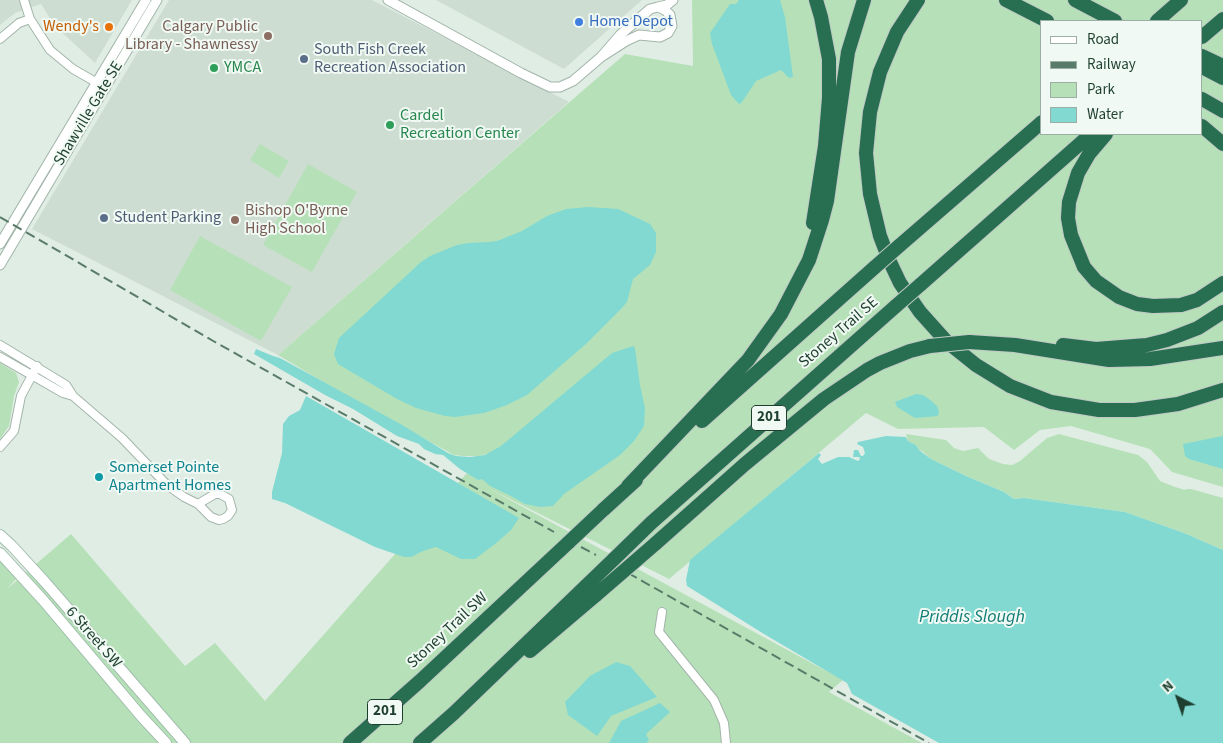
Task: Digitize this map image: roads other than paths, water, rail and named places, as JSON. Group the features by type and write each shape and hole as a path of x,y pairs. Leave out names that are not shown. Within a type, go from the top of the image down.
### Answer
{"highway":[{"path":"793,293 806,254 815,214 828,106 829,60 816,0"},
{"path":"628,486 748,360 781,314 793,293 809,260 822,220 830,183 848,52 864,0"},
{"path":"918,0 895,36 877,81 868,129 866,162 871,200 882,244 900,283 920,312 946,341 982,369 1010,386 1056,403 1099,410 1135,410 1175,405 1223,390"},
{"path":"1006,0 1045,20"},
{"path":"1074,0 1111,19"},
{"path":"1158,20 1182,0"},
{"path":"1203,36 1223,19"},
{"path":"1203,56 1223,66"},
{"path":"1203,68 1223,78"},
{"path":"1203,100 1223,111"},
{"name":"Stoney Trail SE","path":"569,542 628,486 1040,124"},
{"path":"1203,127 1223,144"},
{"name":"Stoney Trail SE","path":"591,590 612,560 642,531 1090,135"},
{"path":"1105,135 1092,150 1078,173 1069,202 1068,218 1071,235 1084,267 1096,280 1119,297 1137,304 1153,306 1181,305 1197,300 1223,283"},
{"path":"420,743 544,639 591,590 655,544 745,464 824,399 880,363 910,351 930,346 998,339 1015,339 1096,349 1147,345 1167,340 1198,328 1223,312"},
{"path":"974,342 1015,345 1109,360 1141,360 1223,348"},
{"name":"Stoney Trail SW","path":"350,743 420,681 569,542"}],"main road":[{"name":"6 Street SW","path":"0,535 45,582 184,743"},
{"name":"6 Street SW","path":"0,553 43,600 164,741"}],"street":[{"path":"24,0 30,19 55,55 73,69 106,88"},
{"name":"Shawville Gate SE","path":"0,244 146,0"},
{"name":"Shawville Gate SE","path":"0,265 158,0"},
{"path":"388,0 550,87 560,87 573,81 601,57 620,35 650,9 667,5 673,0"},
{"path":"601,57 639,35 660,37 668,33 672,26 672,20 665,10 658,7"},
{"path":"0,39 19,23 30,19"},
{"path":"0,345 66,385 73,396 117,433 167,485 198,504"},
{"path":"0,357 63,393 73,396"},
{"path":"0,447 14,431 18,419 21,396 36,366"},
{"path":"662,612 659,632 714,700 724,723 726,743"}],"water":[{"path":"739,0 780,0 785,17 793,77 789,78 781,70 756,81 739,104 731,95 712,44 710,33 730,4 736,4"},
{"path":"588,207 618,209 650,224 656,233 656,252 650,265 633,279 627,302 621,309 587,343 527,395 507,405 484,413 455,417 445,416 416,408 397,399 338,364 334,354 339,338 421,262 430,256 457,245 497,241 522,231 547,216 566,209"},
{"path":"633,346 635,348 645,408 644,426 634,441 620,455 564,494 553,506 540,507 525,504 490,486 482,479 478,480 460,469 443,455 435,454 424,449 419,444 397,436 353,409 254,354 256,349 280,358 404,426 448,453 456,456 470,457 485,455 501,446 612,353"},
{"path":"916,394 923,395 937,406 938,416 915,418 897,407 895,402"},
{"path":"306,396 519,518 511,530 475,559 461,559 436,547 411,557 404,557 375,547 285,503 272,499 282,453 283,424 289,416 300,410"},
{"name":"Priddis Slough","path":"886,436 906,437 908,441 916,445 919,450 931,459 1004,492 1014,499 1024,498 1125,512 1184,533 1223,550 1223,743 939,743 852,694 847,683 687,586 686,580 690,560 819,453 821,455 818,459 822,464 838,457 849,457 858,461 859,457 853,457 854,450 858,450 861,456 865,453 863,447 857,444 858,442"},
{"path":"1223,436 1223,469 1189,459 1185,456 1183,444"},
{"path":"616,662 630,666 657,697 611,716 597,736 568,715 565,702 590,676"},
{"path":"660,703 670,712 646,734 649,740 646,743 609,743 621,721"}],"railway":[{"path":"0,217 215,342 554,532"},
{"path":"581,547 596,555"},
{"path":"628,573 929,743"}],"place":[{"name":"Home Depot","path":"579,22"},
{"name":"Wendy's","path":"109,27"},
{"name":"Calgary Public Library - Shawnessy","path":"268,36"},
{"name":"South Fish Creek Recreation Association","path":"304,59"},
{"name":"YMCA","path":"214,68"},
{"name":"Cardel Recreation Center","path":"390,125"},
{"name":"Student Parking","path":"104,218"},
{"name":"Bishop O'Byrne High School","path":"235,220"},
{"name":"Somerset Pointe Apartment Homes","path":"99,477"}]}
